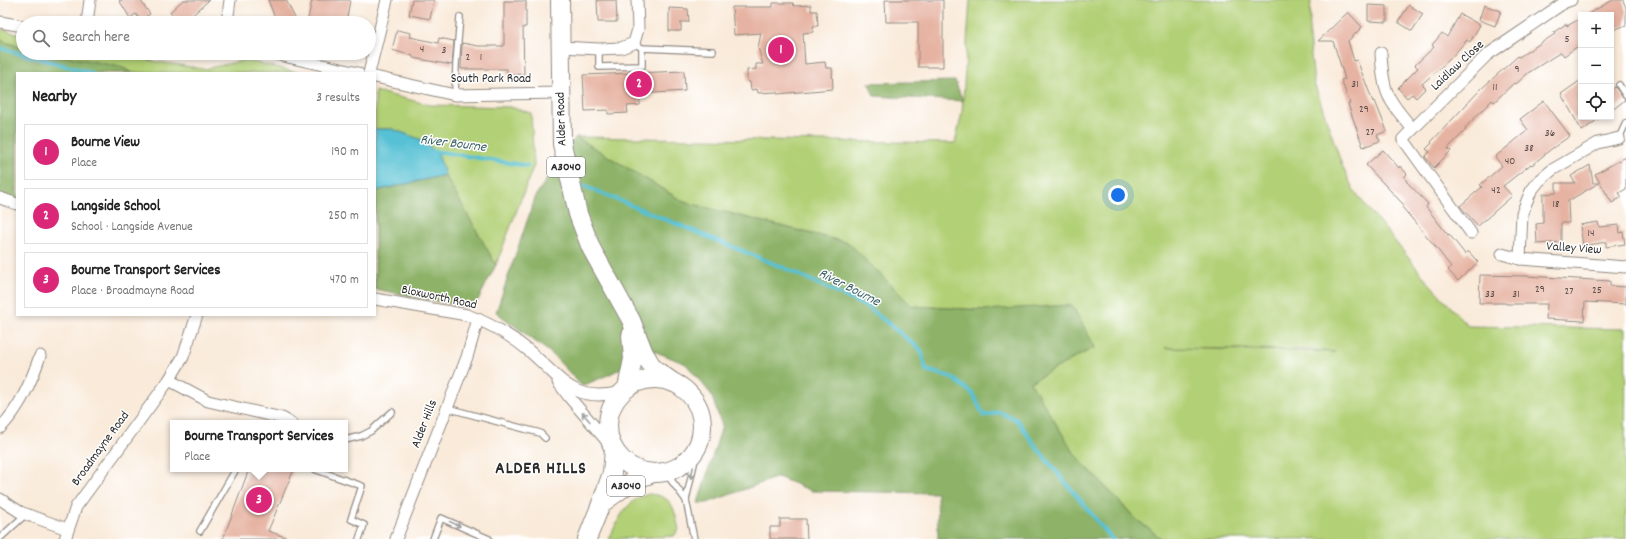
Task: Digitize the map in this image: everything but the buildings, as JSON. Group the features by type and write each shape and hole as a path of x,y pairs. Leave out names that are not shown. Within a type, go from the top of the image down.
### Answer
{"main road":[{"name":"Alder Road","path":"560,0 562,144 578,214 591,248 630,320 644,353 653,368 674,383"},
{"name":"Alder Road","path":"624,390 633,358 630,320"},
{"name":"A3040","path":"602,504 634,480 677,467 685,462 698,446 702,426 699,408 689,393 674,383 660,379 650,379 640,381 624,390 612,405 608,417 608,436 613,448 629,465 639,470 659,472"},
{"name":"A3040","path":"587,539 602,504 612,473 613,448"}],"street":[{"path":"88,16 90,0"},
{"path":"228,16 230,0"},
{"path":"376,45 387,0"},
{"path":"561,47 599,50 638,45 637,0"},
{"name":"Laidlaw Close","path":"1471,233 1403,139 1487,55 1567,1"},
{"path":"0,22 16,25"},
{"path":"1381,53 1382,75 1389,100 1413,129"},
{"path":"301,60 354,72"},
{"path":"369,72 372,60"},
{"name":"South Park Road","path":"376,77 455,95 561,93"},
{"path":"1520,259 1522,213 1531,191 1539,181 1552,170 1598,143 1622,138"},
{"path":"0,198 16,204"},
{"name":"Valley View","path":"1502,254 1520,259 1626,267"},
{"name":"Bloxworth Road","path":"376,299 467,315 478,319 510,336 529,351 552,373 574,390 584,394 609,395 624,390"},
{"name":"Broadmayne Road","path":"66,534 76,507 169,380 183,357 197,316"},
{"name":"Alder Hills","path":"396,539 467,357 478,319"},
{"path":"0,428 9,419 21,401 34,375 40,356"},
{"name":"Bloxworth Road","path":"552,373 569,397 613,448"},
{"path":"169,380 208,401 286,420"},
{"path":"0,499 20,512 66,534"}],"lane":[{"path":"455,95 460,17"},
{"path":"599,50 599,68 642,66 638,45 713,51"},
{"path":"1619,85 1626,96"},
{"path":"1622,138 1626,123"},
{"path":"447,408 540,433 545,438"},
{"path":"348,439 361,436 371,431 392,412"},
{"path":"693,539 686,500 698,446"},
{"path":"200,531 234,472"},
{"path":"322,472 362,486 351,519 364,525 359,539"},
{"path":"659,472 686,500"},
{"path":"0,538 26,514"},
{"path":"433,539 441,518 489,539"}],"green space":[{"path":"970,0 1311,0 1309,37 1314,83 1342,165 1354,191 1429,283 1468,326 1626,329 1626,539 1162,539 1136,519 1076,456 1030,382 1095,347 984,310 912,306 849,243 684,202 576,137 955,143 962,113","holes":["1165,348 1311,350 1335,352"]},
{"path":"0,29 16,33 16,46 0,40"},
{"path":"0,40 16,46 16,60 86,60 121,67 131,72 16,72 16,202 0,197"},
{"path":"86,60 148,60 204,69 245,60 297,72 131,72 121,67"},
{"path":"955,81 963,101 874,96 869,83"},
{"path":"376,91 430,105 510,107 531,113 534,165 496,265 445,175 438,154 422,140 392,129 376,129"},
{"path":"576,137 684,202 849,243 912,306 984,310 1072,305 1095,347 1030,382 1076,456 1136,519 1162,539 938,539 937,493 812,491 778,477 707,503 698,503 722,426 711,394 686,364 654,351 608,375 582,386 552,354 496,312 536,195"},
{"path":"445,175 496,265 478,300 466,307 376,289 376,191"},
{"path":"649,494 664,498 672,505 679,530 674,536 609,539 628,506 641,497"}],"water":[{"path":"376,129 392,129 422,140 438,154 445,175 376,191"}],"waterway":[{"name":"River Bourne","path":"0,48 16,52"},
{"name":"River Bourne","path":"44,60 88,72"},
{"name":"River Bourne","path":"431,151 528,166"},
{"name":"River Bourne","path":"584,186 789,270 869,308 921,350 926,370 951,377 973,394 984,416 999,412 1017,420 1037,448 1112,539"}],"place":[{"name":"Bourne View","path":"781,50"},
{"name":"Langside School","path":"639,84"},
{"name":"Bourne Transport Services","path":"259,500"}],"district":[{"name":"ALDER HILLS","path":"541,470"}]}
